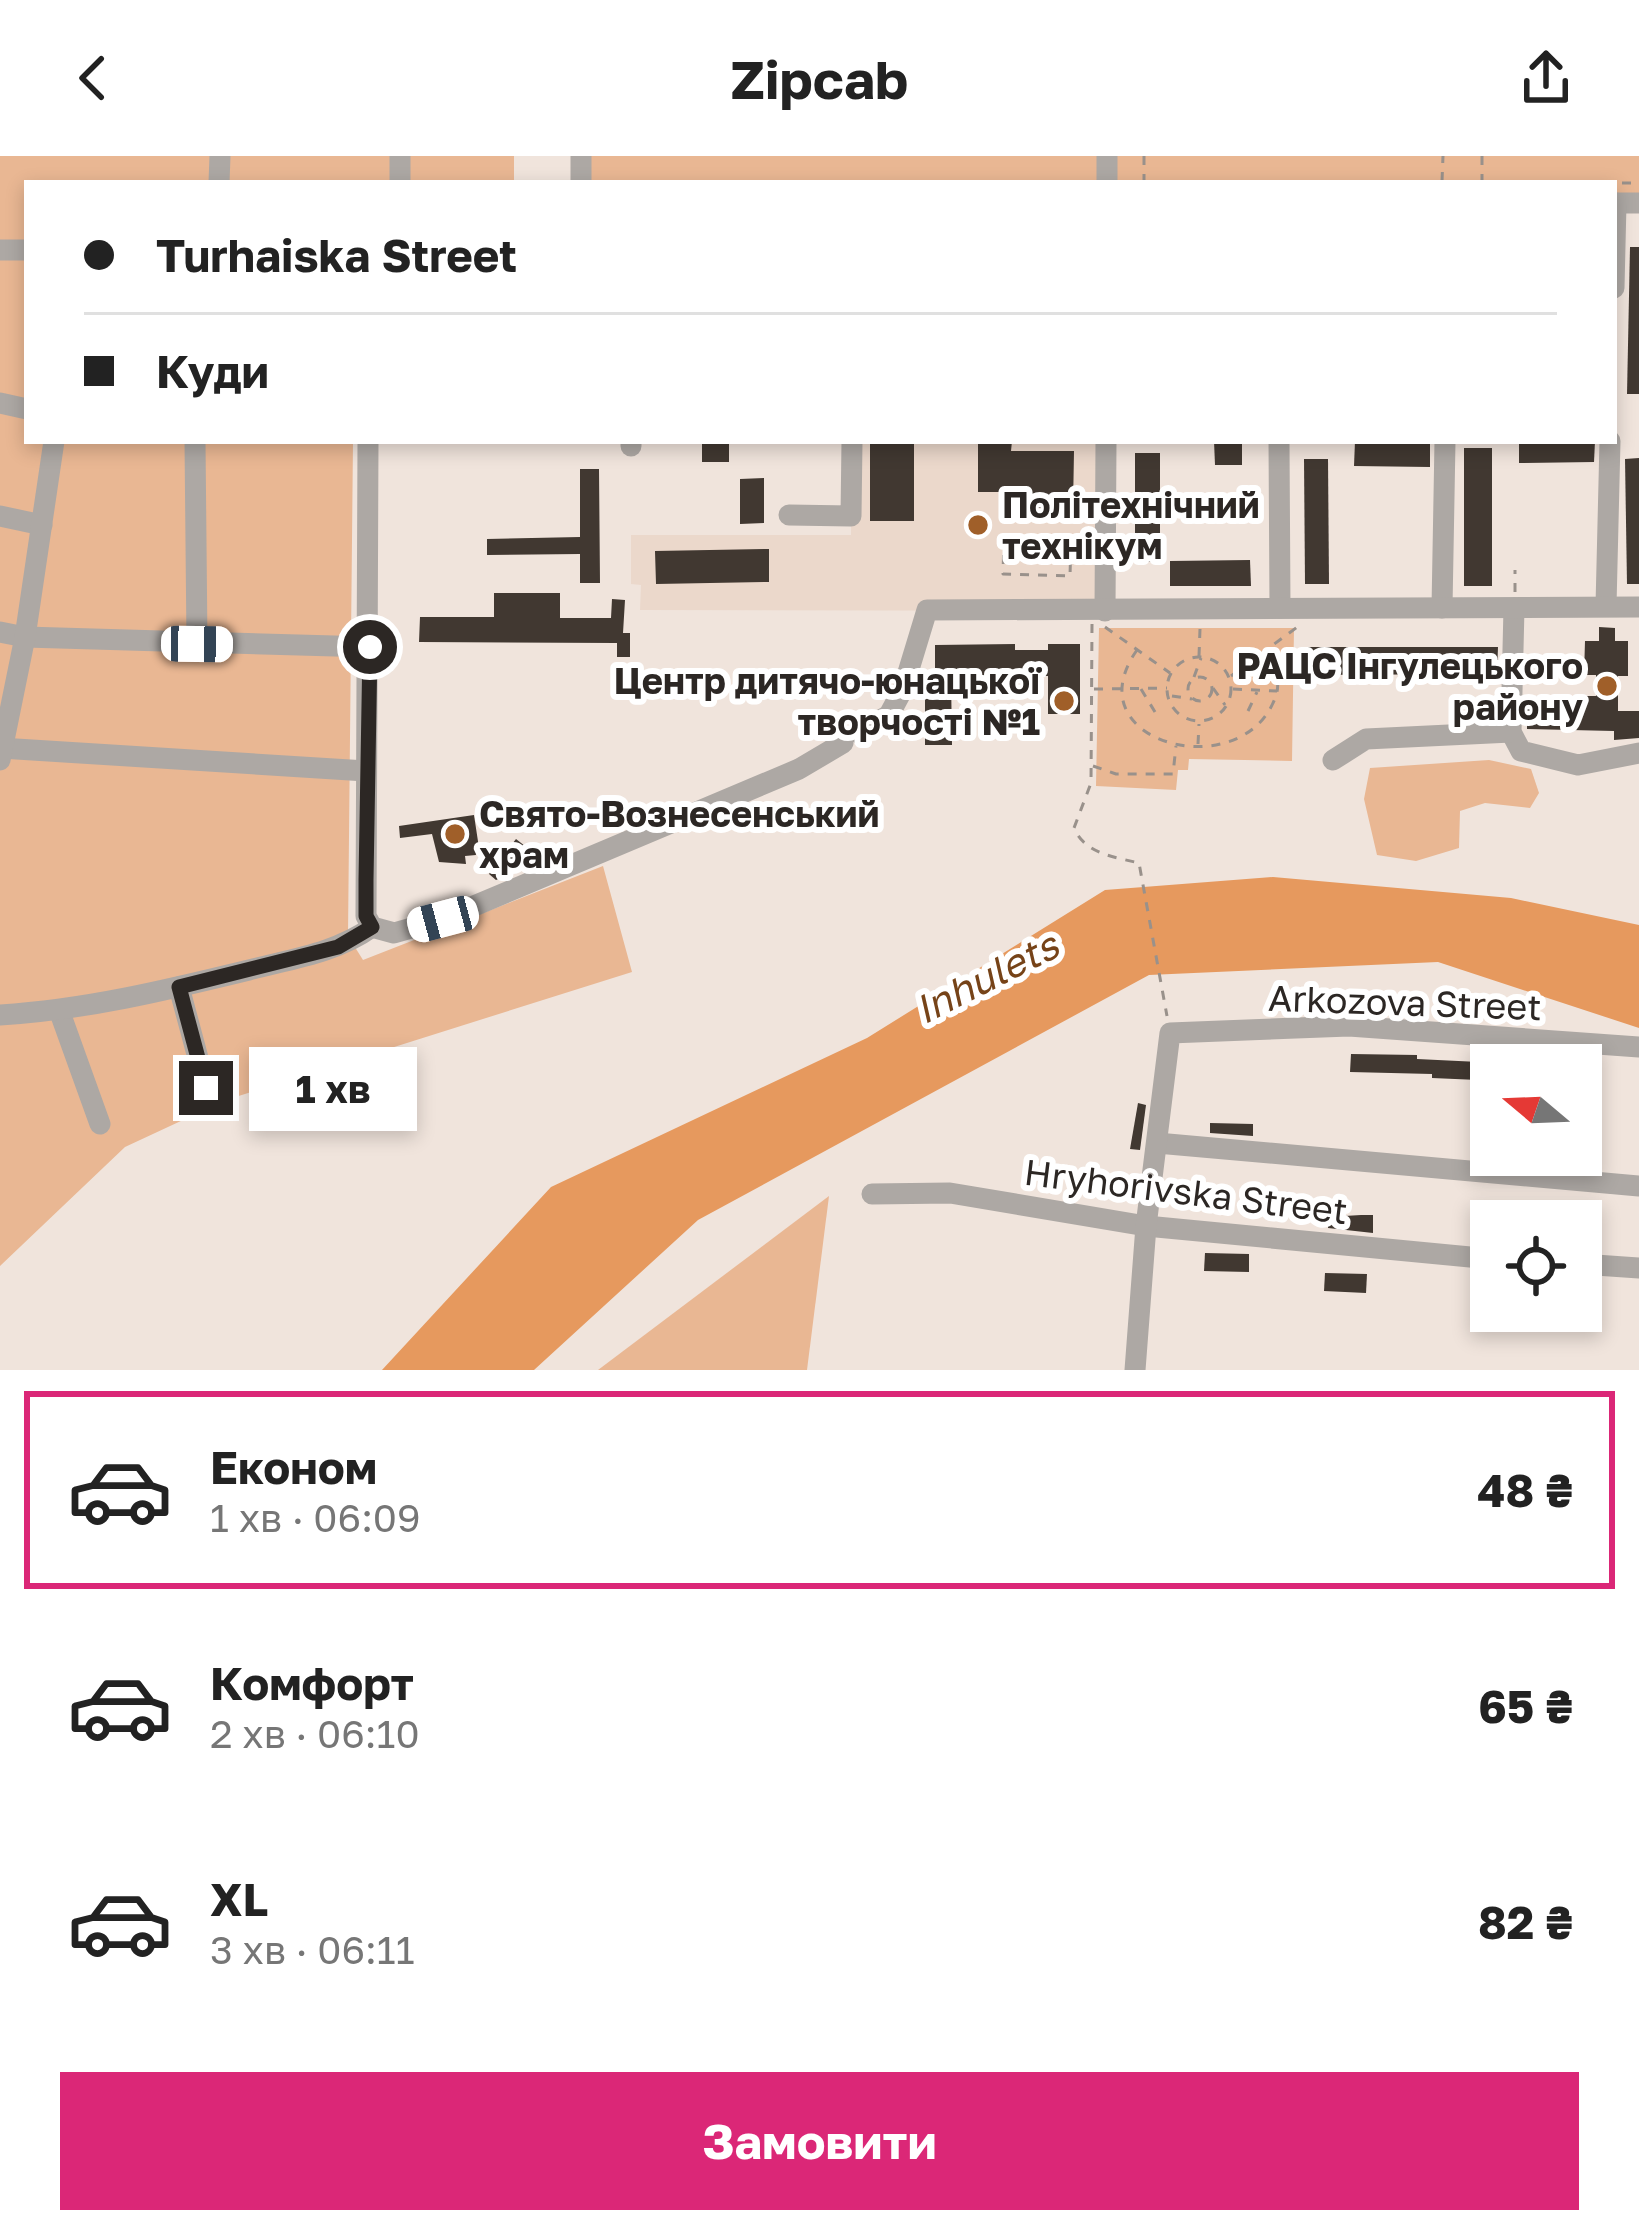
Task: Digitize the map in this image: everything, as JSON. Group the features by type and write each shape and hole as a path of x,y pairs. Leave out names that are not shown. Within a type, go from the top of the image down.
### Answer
{"street":[{"path":"1617,260 1623,203"},
{"path":"54,444 25,637 1,752 366,771"},
{"path":"195,444 197,644"},
{"path":"368,444 366,916 377,929 394,933 480,903 799,769 889,715 927,610 1100,615 1280,608 1639,607"},
{"path":"789,515 851,516 852,444"},
{"path":"1100,615 1106,444"},
{"path":"1280,444 1280,608"},
{"path":"1442,608 1445,444"},
{"path":"1606,606 1610,444"},
{"path":"0,516 42,525"},
{"path":"1514,608 1511,732 1521,751 1578,765 1639,753"},
{"path":"0,632 197,644 370,647"},
{"path":"1333,760 1366,739 1511,732"},
{"path":"0,1015 58,1010 179,987 338,947 377,929"},
{"path":"179,987 206,1088"},
{"path":"58,1010 100,1124"},
{"name":"Arkozova Street","path":"1170,1033 1349,1026 1639,1046"},
{"path":"1135,1370 1146,1226 1170,1033"},
{"path":"1157,1143 1639,1186"},
{"name":"Hryhorivska Street","path":"872,1194 950,1193 1146,1226 1470,1256"},
{"path":"1602,1265 1639,1268"}],"path":[{"path":"1004,539 1071,540 1070,576 1003,574 1004,539"},
{"path":"1100,615 1137,650 1172,674"},
{"path":"1100,615 1091,783 1075,828 1080,841 1093,850 1139,863 1170,1033"},
{"path":"1194,700 1189,693 1200,658 1200,624"},
{"path":"1229,677 1300,625"},
{"path":"1137,650 1123,673 1120,689 1127,712 1139,728 1177,744 1198,746 1238,740 1269,713 1278,691 1276,672 1262,653"},
{"path":"1200,658 1222,666 1231,688 1226,706 1216,716 1199,721 1179,714 1168,696 1172,674 1185,661 1200,658"},
{"path":"1150,673 1156,663"},
{"path":"1246,665 1250,675"},
{"path":"1193,679 1205,678 1226,706"},
{"path":"1168,696 1209,698 1212,687"},
{"path":"1141,688 1155,712"},
{"path":"1093,689 1168,688"},
{"path":"1231,688 1278,691"},
{"path":"1248,711 1258,690"},
{"path":"1198,746 1199,721"},
{"path":"1092,766 1116,774 1173,775 1177,744"}],"shaded area":[{"path":"0,156 514,156 514,180 24,180 24,444 353,444 348,936 363,960 603,866 632,972 226,1100 125,1147 0,1266"},
{"path":"581,156 1639,156 1639,203 1617,203 1617,180 581,180"},
{"name":"Політехнічний технікум","path":"852,444 1106,444 1105,611 640,610 641,585 631,584 631,535 851,535"},
{"path":"1099,628 1294,628 1292,761 1189,759 1188,770 1178,770 1176,790 1096,786"},
{"path":"1489,760 1531,769 1539,793 1530,808 1485,803 1460,811 1459,848 1416,861 1377,855 1364,799 1370,768"},
{"path":"829,1196 807,1370 598,1370"}],"water":[{"name":"Inhulets","path":"1273,877 1511,898 1639,925 1639,1028 1438,962 1149,975 698,1220 534,1370 382,1370 551,1187 867,1038 1105,890"}],"building":[{"path":"1630,247 1639,247 1639,394 1627,394"},
{"path":"702,444 729,444 729,462 702,462"},
{"path":"870,444 914,444 914,521 870,521"},
{"path":"978,444 1012,444 1011,451 1074,451 1073,508 1010,508 1010,492 978,492"},
{"path":"1214,444 1242,444 1242,465 1215,465"},
{"path":"1355,444 1430,444 1430,467 1354,466"},
{"path":"1519,444 1595,444 1594,462 1519,463"},
{"path":"1464,448 1492,448 1492,586 1464,586"},
{"path":"1135,453 1160,453 1160,561 1135,562"},
{"path":"1639,458 1639,584 1627,584 1625,459"},
{"path":"1304,459 1328,459 1329,584 1305,584"},
{"path":"580,469 599,469 600,583 580,583 580,554 487,555 487,539 580,537"},
{"path":"764,478 764,523 740,524 740,479"},
{"path":"769,549 769,582 656,584 655,551"},
{"path":"1250,560 1251,586 1170,586 1170,561"},
{"path":"494,593 560,593 560,618 611,618 612,599 625,600 623,633 630,633 630,657 617,657 617,643 419,642 420,617 494,617"},
{"name":"РАЦС Інгулецького району","path":"1599,627 1615,628 1615,641 1628,641 1628,676 1618,676 1618,711 1639,711 1639,738 1614,740 1614,731 1527,729 1527,696 1596,696 1596,675 1584,675 1585,641 1599,641"},
{"name":"Центр дитячо-юнацької творчості №1","path":"1015,644 1015,650 1048,650 1048,644 1080,644 1080,714 1048,714 1048,676 951,676 952,745 925,745 925,688 935,688 935,645"},
{"path":"1308,647 1498,647 1497,674 1308,675"},
{"name":"Свято-Вознесенський храм","path":"474,815 479,848 475,848 476,855 465,856 466,864 439,862 432,834 400,838 399,826"},
{"path":"516,839 539,857 532,865 496,880 489,874"},
{"path":"1351,1054 1470,1062 1470,1080 1350,1072"},
{"path":"1138,1103 1146,1105 1140,1150 1130,1149"},
{"path":"1210,1123 1253,1124 1253,1136 1210,1133"},
{"path":"1373,1215 1373,1233 1328,1228 1328,1217"},
{"path":"1205,1253 1249,1254 1249,1272 1204,1271"},
{"path":"1325,1273 1367,1274 1366,1293 1324,1291"}],"place":[{"name":"Політехнічний технікум","path":"978,525"},
{"name":"РАЦС Інгулецького району","path":"1607,686"},
{"name":"Центр дитячо-юнацької творчості №1","path":"1064,701"},
{"name":"Свято-Вознесенський храм","path":"455,834"}],"route":[{"path":"206,1088 179,987 338,947 372,927 366,916 370,647"}]}
